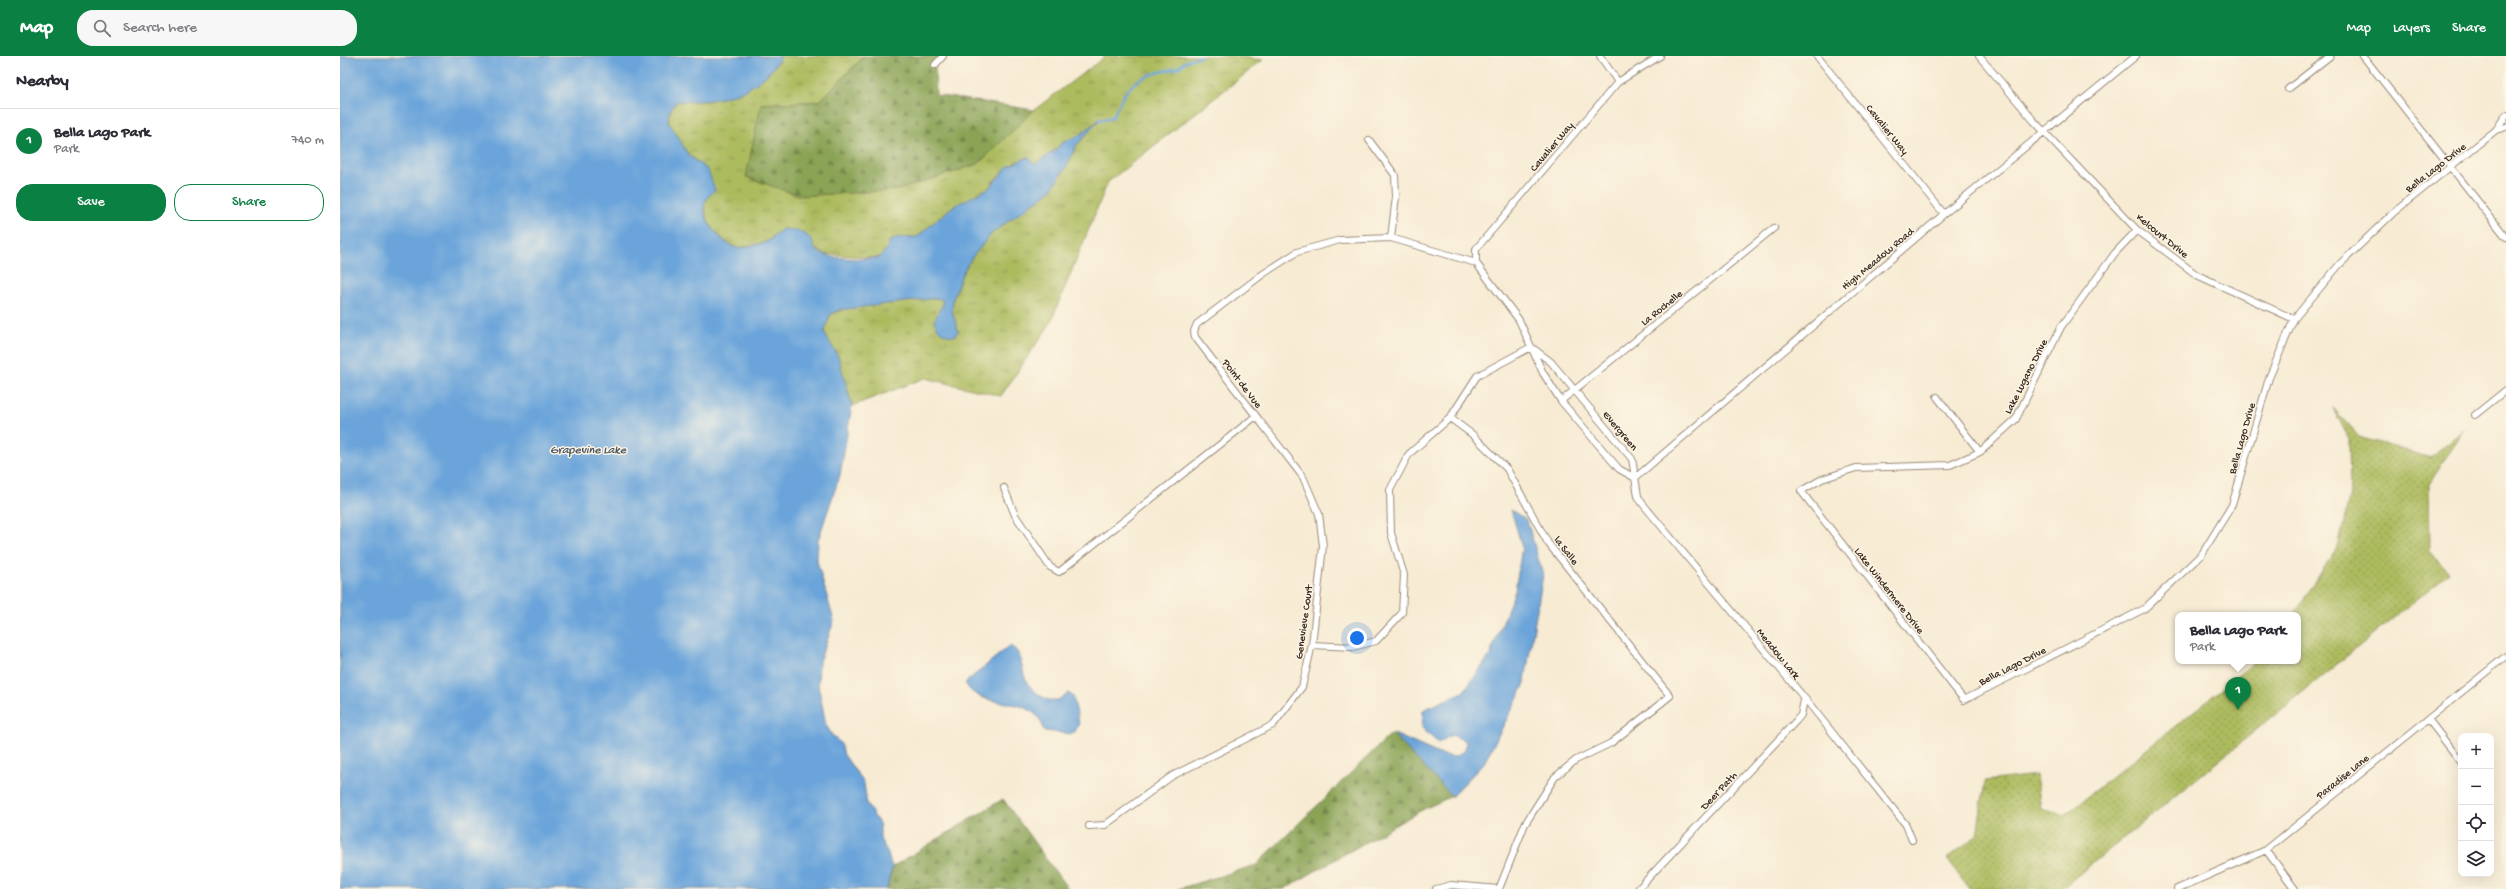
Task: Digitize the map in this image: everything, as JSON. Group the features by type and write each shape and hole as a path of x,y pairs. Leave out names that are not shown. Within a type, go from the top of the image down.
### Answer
{"street":[{"path":"935,65 943,56"},
{"path":"1600,56 1618,82"},
{"name":"Cavalier Way","path":"1476,263 1476,249 1618,82 1660,56"},
{"name":"Cavalier Way","path":"1817,56 1944,214"},
{"name":"Kelcourt Drive","path":"1979,56 2034,121 2046,131 2137,230 2197,275 2294,319"},
{"name":"High Meadow Road","path":"1635,478 1944,214 2136,56"},
{"path":"2288,89 2330,56"},
{"path":"2363,56 2450,169 2506,237"},
{"name":"Bella Lago Drive","path":"1964,700 2144,609 2202,554 2232,505 2268,378 2294,319 2339,265 2393,213 2450,169 2496,130 2506,115"},
{"name":"Bella Lago Drive","path":"2496,130 2506,128"},
{"path":"1369,140 1394,176 1396,196 1391,238"},
{"name":"La Rochelle","path":"1561,401 1774,228"},
{"name":"Lake Lugano Drive","path":"1801,491 1822,479 1856,468 1950,466 1980,452 2016,418 2061,327 2115,253 2137,230"},
{"name":"Point de Vue","path":"1004,488 1015,515 1050,567 1058,572 1256,416 1195,337 1194,330 1197,324 1263,274 1297,252 1350,238 1391,238 1476,263"},
{"path":"1476,263 1519,320 1543,374 1561,401 1619,469 1635,478"},
{"path":"1312,645 1353,647 1376,641 1402,613 1404,575 1391,533 1390,490 1409,454 1450,418 1477,376 1531,347"},
{"name":"Evergreen","path":"1531,347 1552,362 1632,459 1635,478"},
{"path":"2475,415 2506,390"},
{"path":"1937,397 1980,452"},
{"name":"Genevieve Court","path":"1089,826 1105,825 1172,776 1273,725 1302,687 1312,645 1323,546 1319,514 1303,477 1256,416"},
{"name":"la Salle","path":"1450,418 1473,435 1507,469 1548,543 1670,696 1611,743 1576,760 1555,777 1525,824 1499,889"},
{"name":"Meadow Lark","path":"1635,478 1642,503 1906,825 1912,840"},
{"name":"Lake Windermere Drive","path":"1801,491 1964,700"},
{"name":"Paradise Lane","path":"2176,889 2266,850 2506,656"},
{"name":"Deer Path","path":"1638,889 1796,721 1801,715 1804,700"},
{"path":"2428,720 2458,758"},
{"path":"2266,850 2295,889"},
{"path":"1436,889 1450,885 1499,889"}],"green space":[{"path":"781,56 864,56 820,101 761,104 978,164 1034,110 1106,56 1233,56 1263,60 1108,182 1050,324 1001,396 925,378 852,406 838,356 824,333 830,315 846,308 939,298 942,300 943,304 937,328 949,336 958,331 952,311 953,299 962,274 970,260 992,233 1050,191 1067,166 1076,146 1099,120 1080,135 1062,143 1041,162 997,177 989,188 952,207 917,237 896,238 889,242 887,249 878,258 824,254 813,247 776,233 767,242 737,248 726,242 708,225 698,162 691,157 679,142 670,125 669,116 671,108 677,100 692,101 722,98 750,87 773,69"},
{"path":"864,56 943,56 935,65 936,95 1034,110 978,164 898,190 800,196 746,177 761,104 820,101"},
{"path":"2333,408 2359,437 2431,458 2464,430 2429,483 2430,551 2449,573 2061,889 1969,889 1947,859 1977,835 1985,781 2036,775 2041,808 2065,815 2252,664 2301,664 2301,612 2296,612 2339,544 2350,494 2349,439"},
{"path":"1392,733 1452,796 1420,811 1284,889 1178,889 1256,865"},
{"path":"1003,799 1068,889 887,889 892,867"}],"water":[{"name":"Grapevine Lake","path":"340,56 781,56 772,69 762,79 736,94 707,100 677,101 670,111 669,122 689,156 708,170 715,190 705,202 704,208 706,216 714,231 727,243 733,247 739,248 753,246 768,241 781,230 787,229 805,234 813,243 815,249 822,254 846,258 878,258 887,249 889,242 896,238 917,237 952,207 989,188 1007,167 1028,157 1035,164 1055,151 1062,143 1080,135 1101,118 1076,146 1067,166 1050,191 992,233 970,260 962,274 953,299 952,311 958,331 955,336 944,334 939,330 934,321 943,304 942,300 938,298 838,310 830,315 824,333 838,356 852,406 840,475 818,540 817,561 834,621 819,662 818,684 826,725 832,735 841,744 844,755 864,783 867,805 880,825 880,839 887,851 892,867 887,889 340,889"},
{"path":"1511,510 1527,520 1543,575 1524,686 1484,763 1452,796 1392,733 1439,754 1454,757 1465,750 1466,741 1452,735 1438,743 1422,728 1423,710 1463,692 1489,657 1515,591 1522,547"},
{"path":"1009,646 1014,648 1017,652 1026,680 1030,687 1037,693 1048,700 1058,700 1068,693 1073,696 1079,723 1075,732 1072,734 1044,731 1039,718 1031,711 1020,706 983,698 973,692 965,683"}],"waterway":[{"path":"1099,120 1113,117 1124,95 1136,82 1144,77 1177,68 1187,61 1201,56"}],"place":[{"name":"Bella Lago Park","path":"2238,710"}]}
